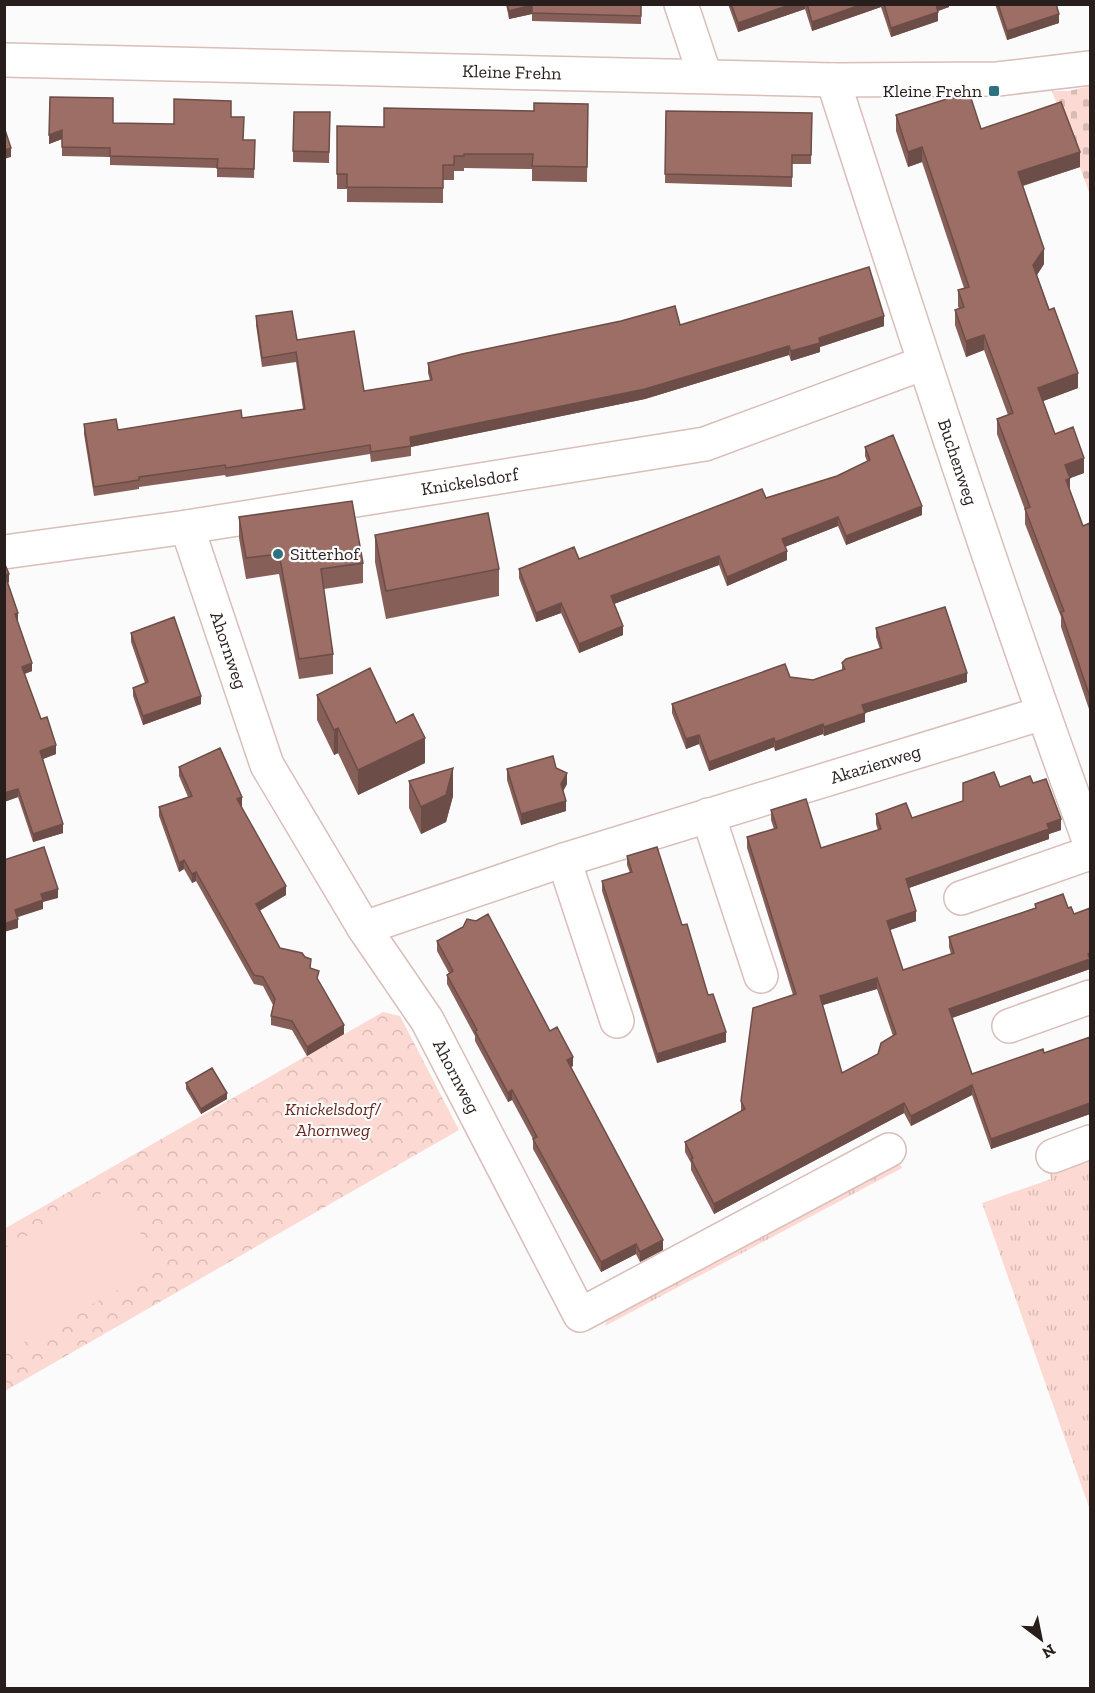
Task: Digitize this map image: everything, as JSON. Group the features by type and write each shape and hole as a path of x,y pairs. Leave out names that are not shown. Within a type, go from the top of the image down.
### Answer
{"street":[{"path":"681,4 705,75"},
{"name":"Kleine Frehn","path":"4,60 705,75 833,80 997,79 1090,68"},
{"name":"Buchenweg","path":"833,80 924,363 1043,713 1090,843"},
{"name":"Knickelsdorf","path":"4,552 187,527 705,444 924,363"},
{"name":"Ahornweg","path":"187,527 267,765 364,928 427,1020 580,1315 889,1150"},
{"name":"Akazienweg","path":"364,928 564,860 1043,713"},
{"path":"708,815 761,976"},
{"path":"961,898 1090,853"},
{"path":"564,860 616,1021"},
{"path":"1010,1026 1090,997"},
{"path":"1053,1156 1090,1142"}],"green space":[{"path":"1090,86 1090,195 1052,91 1069,91"},
{"name":"Knickelsdorf/ Ahornweg","path":"383,1012 400,1016 459,1130 5,1391 4,1229"},
{"path":"1090,1150 1090,1510 982,1203 1051,1179 1047,1165"},
{"path":"896,1156 902,1168 605,1326 612,1307"},
{"path":"114,1186 159,1267 5,1353 5,1248"}],"building":[{"path":"507,4 641,4 641,16 532,13 532,5 509,11"},
{"path":"731,4 792,4 738,23"},
{"path":"807,4 863,4 812,22"},
{"path":"884,4 936,4 938,12 891,28"},
{"path":"998,4 1056,4 1059,14 1007,31"},
{"path":"969,92 981,129 1061,102 1080,152 1018,172 1044,249 1033,265 1049,310 1054,308 1078,373 1038,388 1055,434 1073,427 1084,458 1065,465 1070,478 1066,480 1083,526 1090,523 1090,697 1061,612 1064,611 1025,509 1030,507 997,419 1013,413 984,335 966,341 955,310 964,307 958,290 969,287 922,147 908,152 896,115"},
{"path":"50,97 113,98 113,123 174,124 174,99 231,101 231,117 244,117 243,140 255,140 254,169 217,168 218,159 110,156 110,148 62,147 62,130 49,135"},
{"path":"534,103 588,104 587,167 532,166 533,154 464,154 464,156 454,156 454,165 443,165 443,188 347,187 347,174 337,174 337,126 384,127 384,108 534,111"},
{"path":"666,111 812,113 811,155 792,155 792,177 665,174"},
{"path":"294,112 330,112 329,152 293,151"},
{"path":"4,127 11,148 4,150"},
{"path":"869,267 884,316 819,338 820,343 791,351 789,346 645,389 410,437 411,446 371,452 370,445 226,468 225,465 139,477 139,480 94,487 84,424 116,419 118,430 241,410 242,418 305,409 296,352 262,358 256,316 292,311 297,340 354,331 364,391 432,380 428,363 462,354 621,321 675,306 680,325"},
{"path":"893,435 922,506 846,536 838,517 782,539 787,551 727,577 719,556 611,596 623,626 579,644 561,603 536,613 519,569 574,547 579,559 762,489 766,498 837,476 870,460 865,447"},
{"path":"352,501 363,563 321,569 333,654 299,659 279,554 246,558 239,517"},
{"path":"488,513 499,569 386,591 375,535"},
{"path":"4,562 9,574 5,575 18,613 15,614 32,663 22,667 41,719 47,717 56,745 40,751 63,824 33,834 18,789 4,793"},
{"path":"945,607 967,673 862,705 865,713 824,727 823,724 775,742 774,738 709,762 699,735 686,739 672,704 785,664 790,677 813,680 845,669 842,663 846,659 882,648 876,628"},
{"path":"174,617 201,696 143,716 133,688 148,682 131,633"},
{"path":"370,668 396,723 413,714 425,738 358,770 338,728 334,730 317,695"},
{"path":"220,748 242,797 237,799 286,886 256,904 280,948 302,953 311,959 310,968 319,971 317,978 344,1025 307,1047 292,1021 271,1016 275,999 263,977 254,975 196,872 192,874 184,860 179,863 159,807 192,796 179,767"},
{"path":"553,756 556,768 567,773 561,784 566,801 521,814 507,769"},
{"path":"453,768 446,795 421,807 409,781"},
{"path":"994,772 1000,787 1030,776 1033,783 1046,779 1061,819 1047,824 1049,829 906,879 916,911 887,921 903,970 954,953 949,937 1036,908 1035,904 1063,894 1068,908 1071,907 1074,914 1090,908 1090,953 1088,954 1090,959 949,1009 972,1074 1043,1049 1044,1053 1090,1037 1090,1103 991,1139 972,1085 911,1116 904,1103 714,1204 685,1142 745,1109 741,1101 753,1008 796,994 747,837 777,828 771,810 806,799 821,848 881,829 876,814 906,803 912,818 963,801 963,783","holes":["877,978 896,1034 881,1043 878,1054 842,1073 820,996"]},
{"path":"44,847 58,889 41,894 43,900 15,910 18,919 4,924 4,860"},
{"path":"657,847 682,925 687,924 708,995 713,994 726,1032 657,1054 602,881 632,872 627,856"},
{"path":"488,914 550,1031 557,1027 573,1057 567,1060 663,1240 640,1252 636,1244 601,1262 533,1139 537,1137 512,1090 508,1093 447,975 453,971 437,941 463,927 467,919 476,921"},
{"path":"212,1068 227,1093 201,1109 186,1083"}],"place":[{"name":"Kleine Frehn","path":"994,91"},
{"name":"Sitterhof","path":"278,554"}]}
